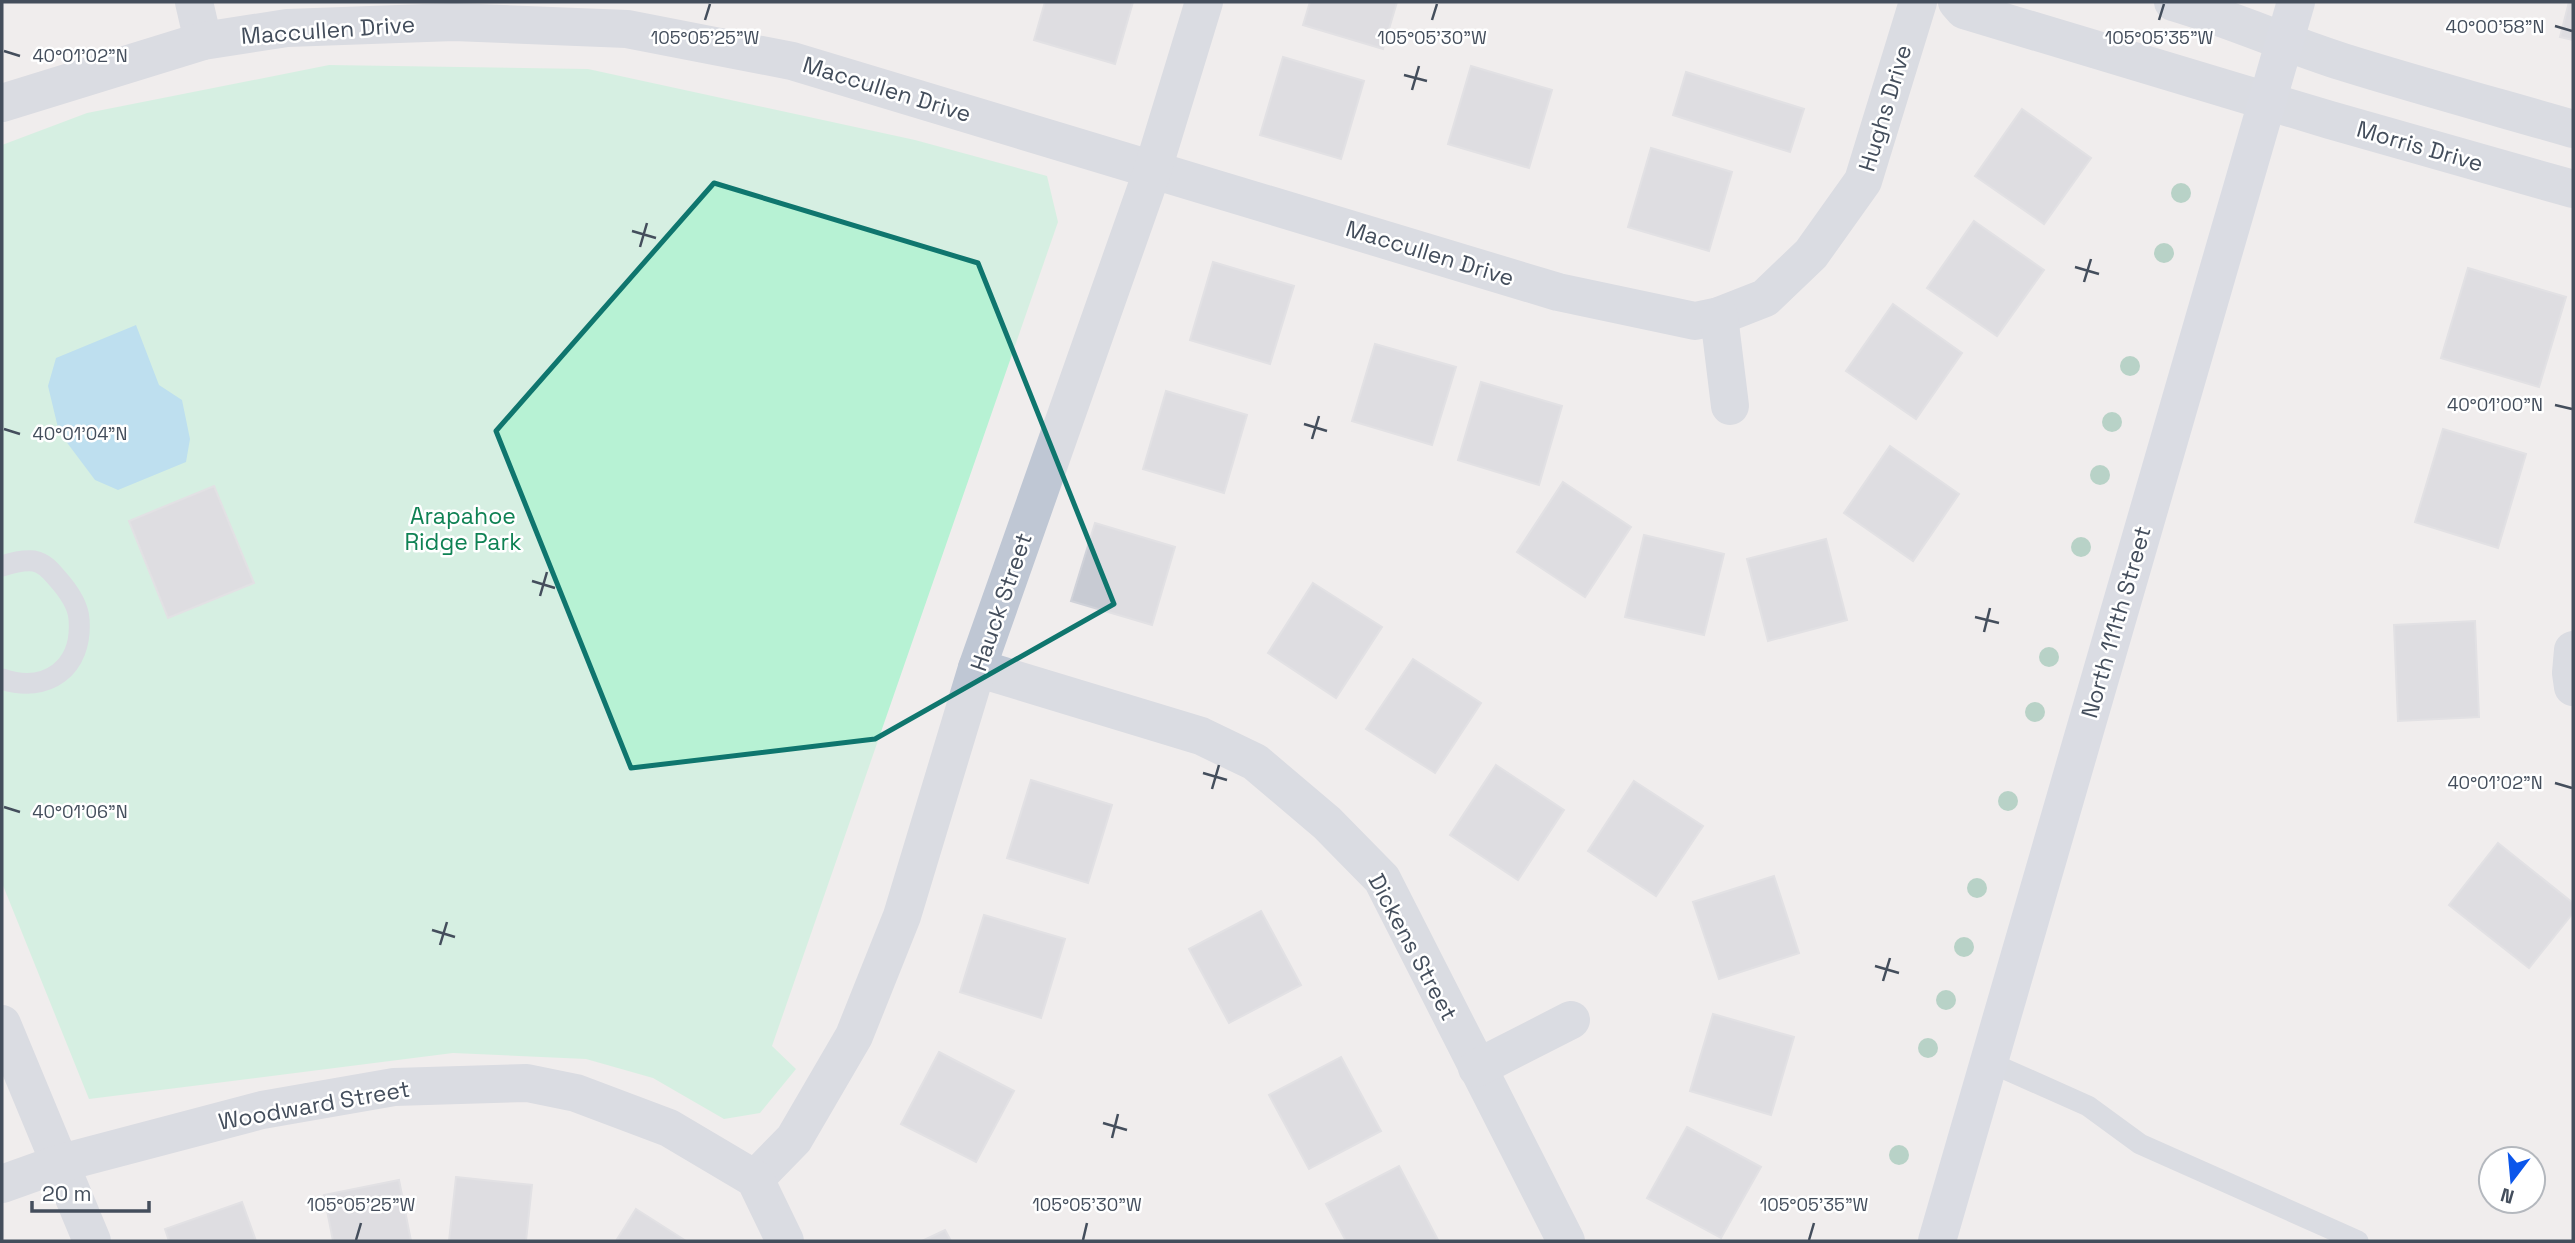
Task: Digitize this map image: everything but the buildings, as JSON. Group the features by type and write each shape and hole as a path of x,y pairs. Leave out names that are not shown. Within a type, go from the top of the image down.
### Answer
{"street":[{"path":"194,2 203,41"},
{"name":"Hauck Street","path":"755,1178 794,1139 854,1036 902,916 977,668 1153,169 1204,2"},
{"name":"Hughs Drive","path":"1592,299 1695,321 1719,316 1765,298 1811,254 1863,181 1918,2"},
{"name":"Morris Drive","path":"1957,2 1964,10 2573,189"},
{"path":"2173,2 2213,14 2284,43 2344,63 2573,129"},
{"name":"North 111th Street","path":"1937,1241 2296,2"},
{"name":"Maccullen Drive","path":"2,103 203,41 287,28 630,15 792,61 1558,292 1592,299"},
{"path":"1719,316 1730,406"},
{"path":"2573,650 2573,687"},
{"name":"Dickens Street","path":"977,668 1201,736 1255,762 1327,823 1382,879 1566,1241"},
{"path":"1477,1069 1571,1020"},
{"path":"2,1024 92,1241"},
{"name":"Woodward Street","path":"2,1184 61,1163 262,1110 394,1087 527,1083 576,1093 670,1128 755,1178"},
{"path":"755,1178 785,1241"}],"lane":[{"path":"2,566 34,561 48,568 69,593 79,617 78,638 71,658 63,670 46,682 28,684 2,679"},
{"path":"1989,1062 2088,1106 2140,1144 2358,1241"}],"highlighted area":[{"path":"714,183 978,263 1114,604 875,739 631,768 496,431"}],"green space":[{"name":"Arapahoe Ridge Park","path":"329,65 588,69 915,140 1047,176 1058,222 772,1046 796,1069 760,1113 724,1119 653,1078 586,1059 453,1053 89,1099 2,883 2,145 87,113"}],"water":[{"path":"136,325 159,385 182,400 190,439 186,462 118,490 95,480 59,432 48,386 56,358"}]}
